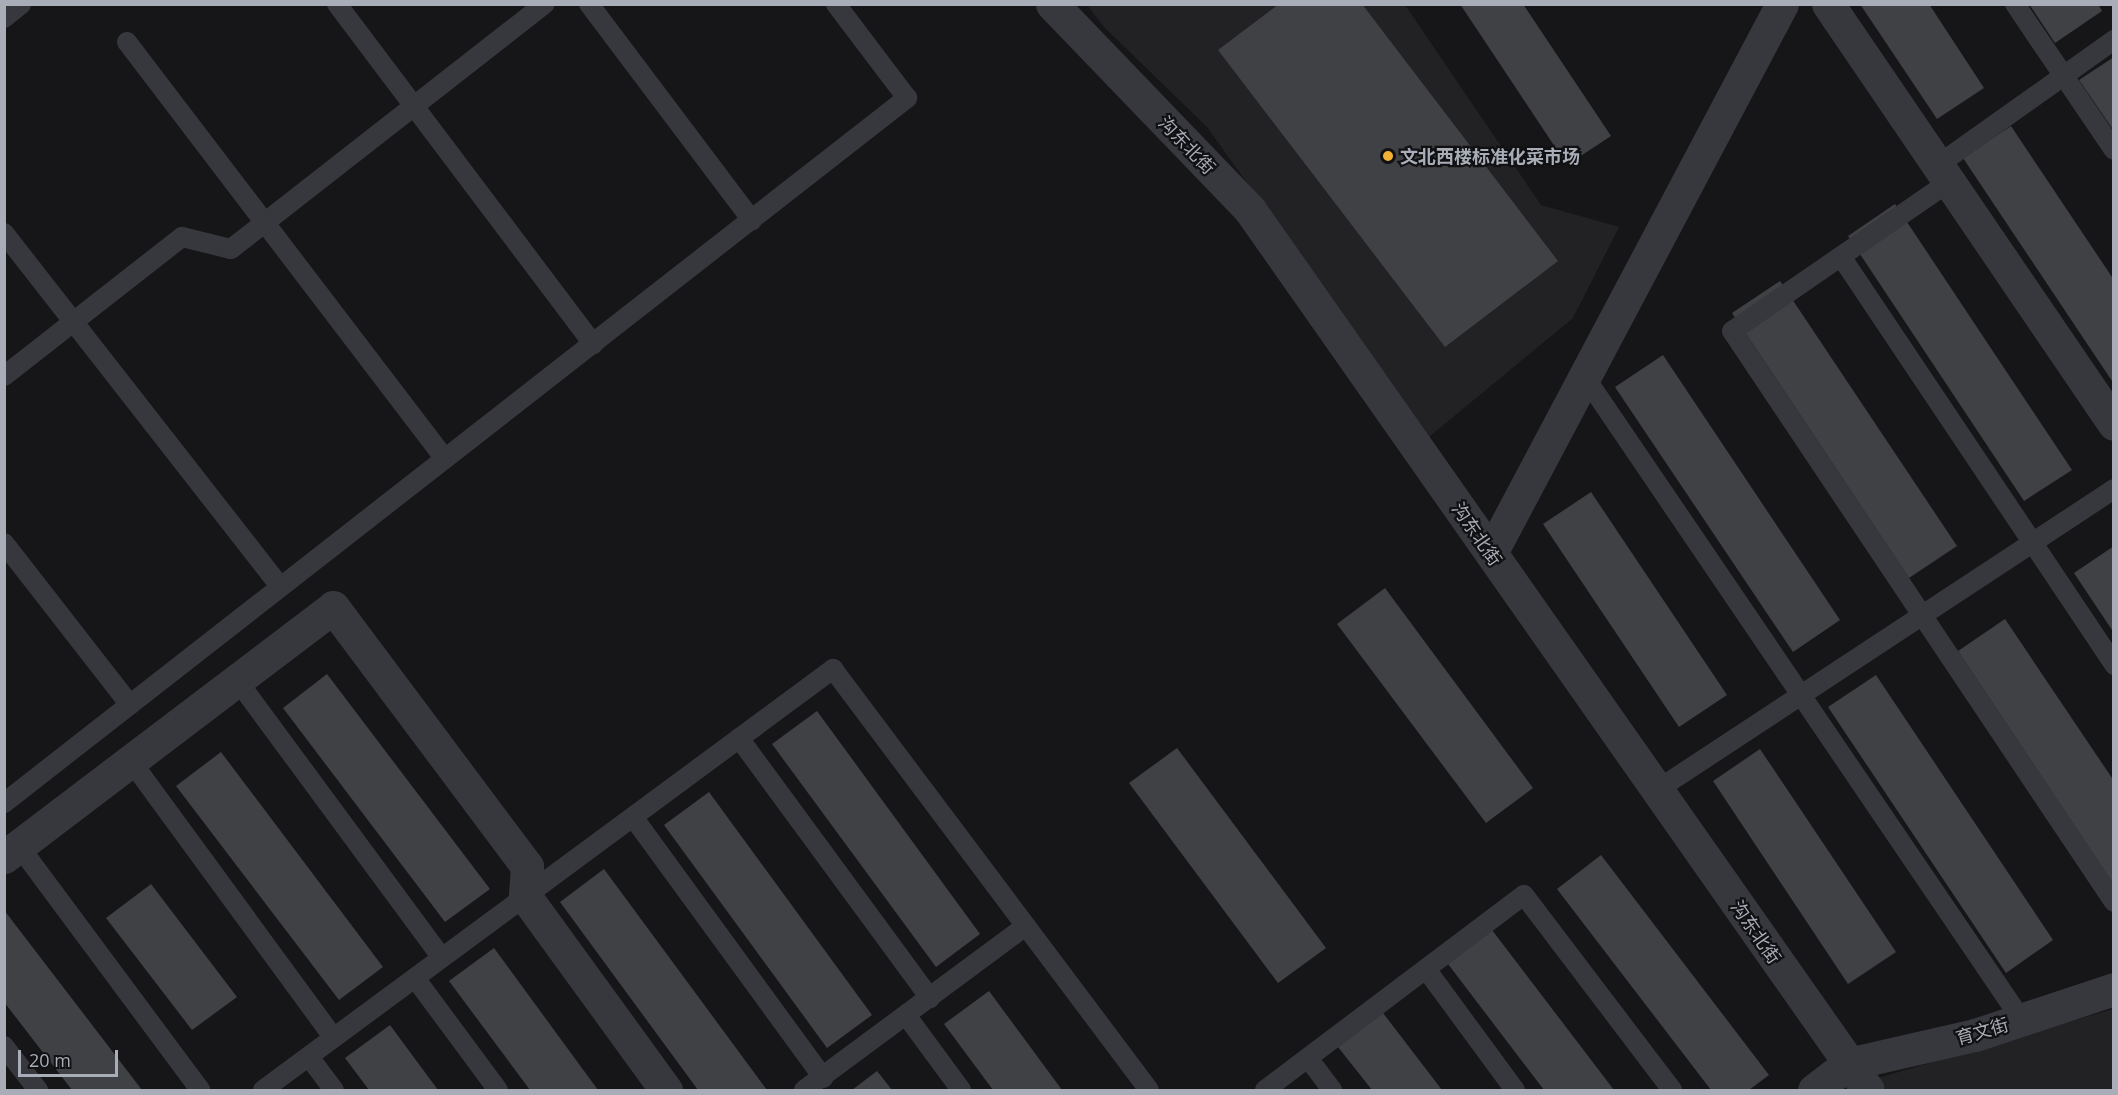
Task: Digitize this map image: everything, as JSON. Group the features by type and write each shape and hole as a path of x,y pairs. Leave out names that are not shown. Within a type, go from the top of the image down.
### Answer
{"street":[{"name":"沟东北街","path":"1052,4 1250,210 1868,1090"},
{"path":"1491,553 1782,4"},
{"path":"1828,4 2114,424"},
{"path":"12,852 333,607 527,866 525,896 666,1090"},
{"name":"育文街","path":"1848,1064 1975,1035 2114,989"},
{"path":"1814,1090 1848,1064"}],"lane":[{"path":"4,18 21,4"},
{"path":"337,4 593,344"},
{"path":"4,376 182,237 231,249 545,4"},
{"path":"589,4 752,220"},
{"path":"4,803 907,98 836,4"},
{"path":"2015,4 2114,150"},
{"path":"2114,40 2063,76 1842,258 1732,332 2114,902"},
{"path":"127,42 445,459"},
{"path":"4,233 281,587"},
{"path":"1842,258 2114,665"},
{"path":"1585,376 2021,1019"},
{"path":"1657,790 2114,489"},
{"path":"4,543 130,705"},
{"path":"264,1090 833,669 1149,1090"},
{"path":"237,680 442,958"},
{"path":"739,738 930,998"},
{"path":"131,761 334,1038"},
{"path":"633,817 823,1078"},
{"path":"12,852 200,1090"},
{"path":"1265,1090 1524,894 1672,1090"},
{"path":"804,1090 1026,926"},
{"path":"1426,969 1515,1090"},
{"path":"415,978 498,1090"},
{"path":"906,1016 961,1090"},
{"path":"4,1046 38,1090"},
{"path":"309,1057 333,1090"},
{"path":"1308,1058 1332,1090"}],"shaded area":[{"path":"1087,5 1405,5 1541,205 1619,227 1573,318 1429,437 1207,127 1104,27"},
{"path":"2113,1009 2113,1090 1887,1090 1878,1078"}],"building":[{"name":"文北西楼标准化菜市场","path":"1279,4 1362,4 1558,261 1445,347 1218,50"},
{"path":"1460,4 1523,4 1611,136 1567,165"},
{"path":"1860,4 1929,4 1984,88 1937,119"},
{"path":"2029,4 2098,4 2102,11 2055,43"},
{"path":"2114,57 2114,131 2079,80"},
{"path":"2011,126 2114,280 2114,384 1963,158"},
{"path":"1895,204 2072,470 2024,501 1848,236"},
{"path":"1780,281 1957,546 1909,578 1732,313"},
{"path":"1663,355 1840,620 1793,652 1615,387"},
{"path":"1591,492 1727,695 1679,727 1543,524"},
{"path":"2114,546 2114,633 2074,573"},
{"path":"1385,588 1533,788 1486,823 1337,624"},
{"path":"2005,619 2114,781 2114,885 1958,651"},
{"path":"327,674 490,889 445,922 283,708"},
{"path":"1876,675 2053,940 2006,973 1828,707"},
{"path":"817,711 980,934 936,967 772,744"},
{"path":"1177,748 1326,948 1278,983 1129,783"},
{"path":"1760,749 1896,952 1848,984 1713,781"},
{"path":"221,752 383,967 339,1000 176,786"},
{"path":"709,792 872,1015 827,1048 664,825"},
{"path":"1601,855 1769,1075 1749,1090 1711,1090 1557,889"},
{"path":"604,869 767,1090 698,1090 560,902"},
{"path":"151,884 237,997 192,1030 106,918"},
{"path":"4,910 142,1090 72,1090 4,1002"},
{"path":"1492,930 1614,1090 1544,1090 1448,964"},
{"path":"494,948 598,1090 530,1090 449,981"},
{"path":"989,991 1062,1090 993,1090 944,1024"},
{"path":"1383,1013 1442,1090 1372,1090 1338,1047"},
{"path":"390,1025 438,1090 369,1090 345,1058"},
{"path":"877,1071 892,1090 852,1090"}],"place":[{"name":"文北西楼标准化菜市场","path":"1388,156"}]}
